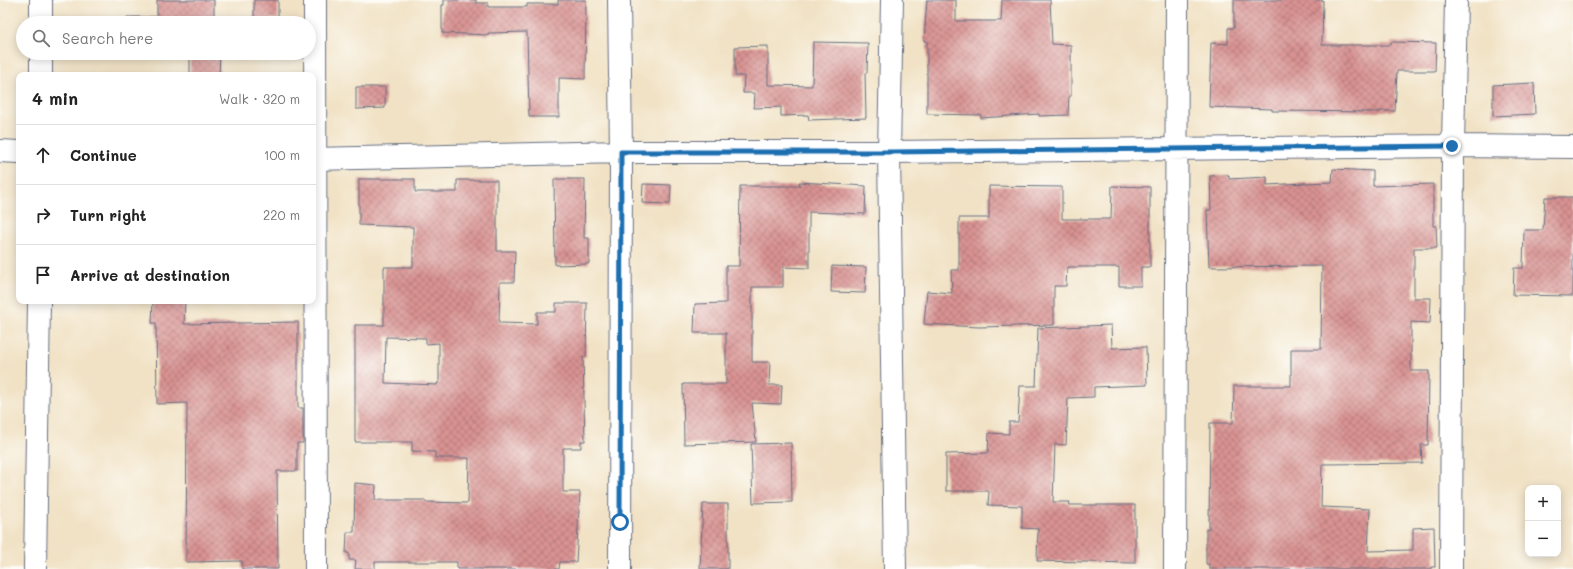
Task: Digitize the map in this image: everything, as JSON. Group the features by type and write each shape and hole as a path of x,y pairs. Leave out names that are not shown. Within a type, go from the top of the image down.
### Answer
{"street":[{"path":"41,0 41,16"},
{"path":"315,0 315,16"},
{"path":"619,0 621,152 620,569"},
{"path":"892,0 889,152 895,569"},
{"path":"1175,569 1176,0"},
{"path":"1451,569 1452,146 1456,0"},
{"path":"41,60 41,72"},
{"path":"315,60 315,72"},
{"path":"316,159 621,152 889,152 1452,146 1573,147"},
{"path":"0,151 16,152"},
{"path":"35,569 39,304"},
{"path":"315,304 316,569"}],"building":[{"path":"157,0 214,0 214,16 157,16"},
{"path":"254,0 278,0 278,16 254,16"},
{"path":"444,0 476,0 476,3 488,3 488,7 527,7 527,4 558,4 558,0 586,0 585,79 559,78 559,117 529,117 527,32 488,33 488,35 442,33 442,5 444,5"},
{"path":"927,0 956,0 956,21 1001,21 1002,0 1050,0 1052,44 1071,45 1071,96 1069,96 1068,115 1039,116 1039,114 981,118 981,115 927,114 927,41 924,41"},
{"path":"1234,0 1323,0 1322,45 1391,45 1391,42 1436,43 1435,71 1397,71 1395,111 1272,111 1272,109 1209,107 1211,43 1228,44 1228,28 1234,28"},
{"path":"813,42 868,43 867,73 865,73 866,118 809,120 808,115 781,116 781,107 754,108 755,93 743,93 744,76 735,76 735,47 768,46 768,85 812,86"},
{"path":"190,60 220,60 219,72 190,72"},
{"path":"1534,83 1535,114 1493,116 1493,85"},
{"path":"356,87 385,87 385,108 356,109"},
{"path":"1333,169 1373,171 1373,186 1433,184 1433,226 1436,226 1437,248 1414,248 1414,298 1431,298 1430,323 1411,322 1411,371 1429,371 1428,445 1421,445 1422,463 1322,464 1321,507 1370,509 1368,551 1413,550 1413,528 1434,527 1435,567 1431,567 1431,569 1209,569 1209,564 1206,564 1206,529 1209,529 1210,423 1233,423 1234,386 1291,386 1291,349 1321,349 1322,266 1209,267 1207,210 1211,210 1210,176 1229,175 1229,179 1267,177 1267,185 1332,182"},
{"path":"359,179 415,179 415,192 457,192 457,180 497,180 497,251 515,251 514,282 500,282 499,323 537,324 537,312 556,312 556,303 587,303 586,357 583,357 585,441 581,441 581,448 563,448 563,492 580,492 576,562 560,562 559,569 457,569 457,562 375,562 375,569 355,569 356,560 349,560 349,553 346,553 347,532 354,532 355,483 376,485 375,500 425,500 425,502 468,503 469,458 435,458 435,452 412,451 412,442 355,442 355,325 384,325 384,267 413,267 413,227 359,225","holes":["386,337 426,338 426,344 439,343 439,383 437,383 437,385 385,383"]},
{"path":"554,179 585,179 584,238 589,238 588,264 555,265"},
{"path":"799,182 866,186 865,214 809,212 809,268 783,267 783,287 752,287 752,362 770,362 769,385 782,385 781,404 752,403 756,442 684,444 683,384 726,384 726,333 694,333 695,304 726,303 726,266 739,266 740,186 800,186"},
{"path":"643,184 671,185 670,204 642,203"},
{"path":"989,186 1062,187 1062,219 1111,219 1112,186 1150,187 1150,267 1141,267 1141,286 1119,286 1119,267 1067,267 1066,286 1054,286 1054,325 979,327 924,324 927,291 952,293 951,270 959,270 959,218 989,218"},
{"path":"1545,197 1573,197 1573,296 1513,295 1514,268 1523,268 1524,230 1543,230"},
{"path":"832,266 866,267 865,293 831,292"},
{"path":"153,304 185,304 184,324 298,322 298,408 303,408 303,443 297,443 297,471 277,471 278,569 242,569 242,561 186,562 187,403 157,404 156,323 152,323"},
{"path":"1111,325 1112,348 1146,347 1147,385 1094,387 1094,397 1068,398 1066,445 1055,444 1053,502 1070,502 1069,505 1135,505 1135,563 1037,561 1038,529 1022,528 1022,506 988,505 989,491 946,491 946,454 988,453 989,433 1009,434 1009,422 1018,422 1020,386 1036,386 1038,328"},
{"path":"791,443 792,502 753,503 751,444"},
{"path":"703,504 728,504 728,569 700,569"}],"route":[{"path":"620,522 621,152 889,152 1452,146"}]}
